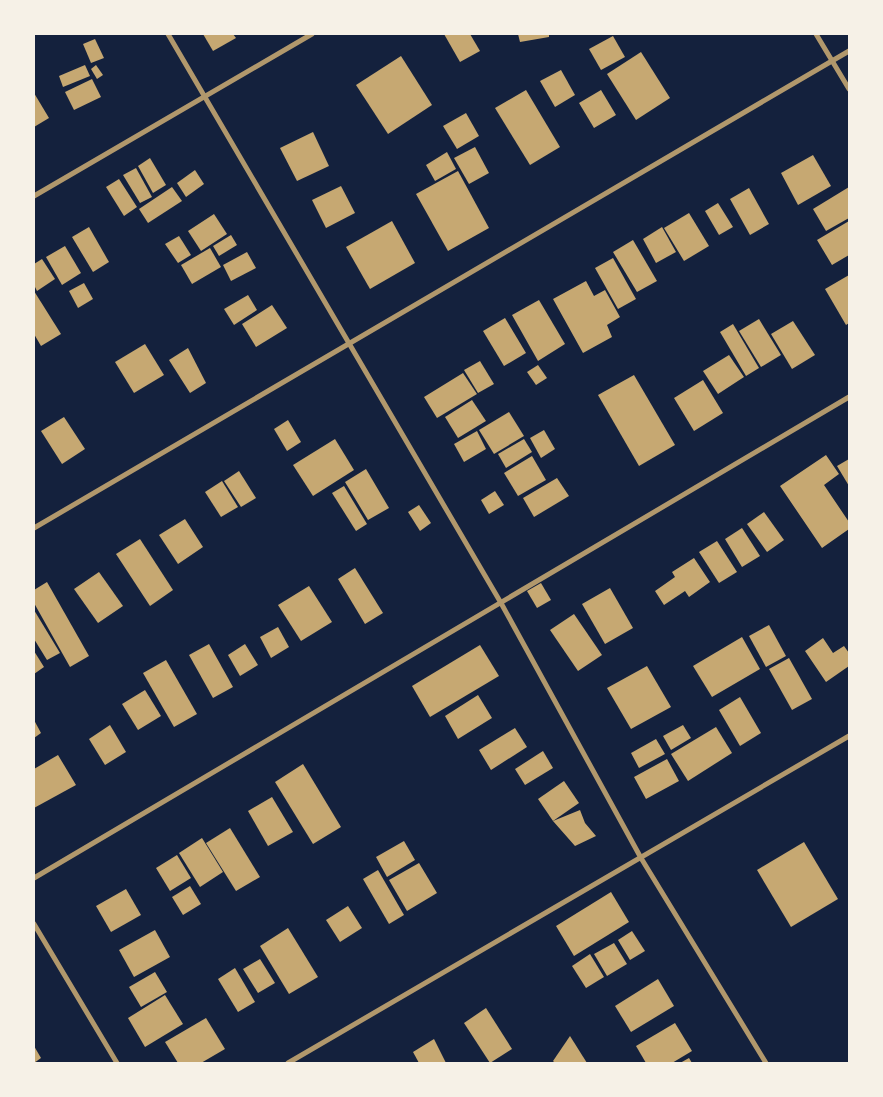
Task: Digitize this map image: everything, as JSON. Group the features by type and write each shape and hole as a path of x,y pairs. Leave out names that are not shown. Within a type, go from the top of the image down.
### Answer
{"street":[{"path":"168,34 501,603 641,858 766,1063"},
{"path":"34,196 312,34"},
{"path":"816,34 849,88"},
{"path":"34,528 849,52"},
{"path":"34,878 849,397"},
{"path":"288,1063 849,736"},
{"path":"34,924 117,1063"}],"building":[{"path":"203,34 233,34 236,38 213,51"},
{"path":"444,34 470,34 480,51 460,62"},
{"path":"518,34 549,34 549,37 520,42"},
{"path":"613,36 625,57 601,70 589,49"},
{"path":"95,39 104,58 91,63 83,44"},
{"path":"641,52 670,98 636,120 607,74"},
{"path":"401,56 432,105 388,134 356,85"},
{"path":"85,65 90,76 63,87 59,76"},
{"path":"96,65 103,75 97,79 91,69"},
{"path":"561,70 575,95 555,107 540,81"},
{"path":"92,79 101,97 74,110 65,92"},
{"path":"526,90 560,147 530,165 495,108"},
{"path":"601,90 616,115 594,128 579,103"},
{"path":"34,93 49,118 34,127"},
{"path":"466,113 479,136 457,149 443,126"},
{"path":"313,132 329,166 297,181 280,148"},
{"path":"475,147 489,173 469,184 454,158"},
{"path":"447,152 456,169 435,181 426,165"},
{"path":"813,155 831,186 798,205 781,173"},
{"path":"150,158 166,185 153,193 138,166"},
{"path":"136,168 152,197 140,203 123,175"},
{"path":"195,170 204,184 186,197 177,183"},
{"path":"458,171 489,228 448,251 416,194"},
{"path":"119,179 137,207 124,216 106,187"},
{"path":"341,186 355,213 326,228 312,200"},
{"path":"172,187 182,201 148,223 139,209"},
{"path":"849,187 849,218 826,231 813,209"},
{"path":"749,188 769,224 750,235 730,199"},
{"path":"718,203 733,227 719,235 705,211"},
{"path":"689,213 709,246 684,261 664,228"},
{"path":"214,214 227,234 201,251 188,231"},
{"path":"392,221 415,263 370,289 346,247"},
{"path":"849,221 849,255 832,265 817,240"},
{"path":"89,227 109,262 93,272 72,237"},
{"path":"662,227 676,252 656,263 643,239"},
{"path":"231,235 237,245 219,256 213,246"},
{"path":"179,236 191,255 178,263 165,244"},
{"path":"633,240 657,281 637,292 613,252"},
{"path":"65,246 81,273 62,285 46,257"},
{"path":"210,248 221,267 192,284 181,265"},
{"path":"247,252 256,268 231,281 223,265"},
{"path":"613,258 636,299 618,309 595,268"},
{"path":"42,259 55,279 37,291 34,285 34,264"},
{"path":"849,275 849,323 846,325 825,289"},
{"path":"586,281 594,296 605,290 620,317 607,325 612,337 583,353 553,299"},
{"path":"84,283 93,299 78,308 69,291"},
{"path":"34,291 61,334 41,346 34,334"},
{"path":"248,295 257,310 234,325 224,309"},
{"path":"539,300 565,344 538,361 512,315"},
{"path":"272,305 287,328 256,347 242,324"},
{"path":"505,318 526,353 504,366 483,331"},
{"path":"759,319 781,355 761,367 739,331"},
{"path":"793,321 815,355 792,369 771,334"},
{"path":"733,324 759,368 746,376 720,332"},
{"path":"145,344 164,375 134,393 115,362"},
{"path":"188,348 206,383 190,393 169,360"},
{"path":"729,355 744,377 718,394 703,371"},
{"path":"480,361 494,384 478,393 464,370"},
{"path":"538,365 547,378 536,385 527,372"},
{"path":"463,373 477,394 437,418 424,397"},
{"path":"634,375 675,445 639,466 598,395"},
{"path":"703,380 723,413 694,431 674,398"},
{"path":"472,400 486,421 458,438 445,417"},
{"path":"509,412 524,436 494,454 479,430"},
{"path":"64,417 85,449 62,464 41,431"},
{"path":"288,420 301,442 287,451 274,429"},
{"path":"544,430 555,449 541,458 530,438"},
{"path":"477,431 486,449 464,462 454,444"},
{"path":"335,439 354,470 313,496 293,465"},
{"path":"524,439 532,452 506,468 498,454"},
{"path":"826,455 839,474 824,485 849,522 849,529 822,548 780,486"},
{"path":"532,456 546,480 518,496 504,473"},
{"path":"849,459 849,486 837,466"},
{"path":"366,469 389,508 368,520 345,482"},
{"path":"239,471 256,498 241,507 224,481"},
{"path":"557,478 569,496 534,517 523,498"},
{"path":"222,481 238,507 221,517 205,492"},
{"path":"344,486 367,524 356,531 332,493"},
{"path":"495,491 504,505 489,514 481,500"},
{"path":"419,505 431,523 420,531 408,512"},
{"path":"764,512 784,540 767,552 747,524"},
{"path":"185,519 203,547 178,564 159,535"},
{"path":"742,528 760,556 742,567 725,539"},
{"path":"140,539 173,590 150,606 116,554"},
{"path":"717,541 737,572 719,583 699,552"},
{"path":"694,558 710,582 689,597 685,591 664,605 655,591 675,577 672,572"},
{"path":"355,568 383,613 365,624 338,579"},
{"path":"99,572 123,606 98,623 74,589"},
{"path":"47,582 89,656 70,667 34,603 34,590"},
{"path":"541,583 551,600 537,608 527,591"},
{"path":"309,586 332,622 301,641 278,605"},
{"path":"610,588 633,628 605,644 582,604"},
{"path":"34,610 60,653 47,660 34,639"},
{"path":"574,614 602,655 578,671 550,630"},
{"path":"769,625 786,656 766,667 749,636"},
{"path":"278,627 289,647 271,658 260,637"},
{"path":"742,637 760,669 712,697 693,666"},
{"path":"823,638 833,653 844,646 849,653 849,666 826,682 805,651"},
{"path":"209,644 233,687 213,698 189,655"},
{"path":"245,644 258,665 240,676 228,655"},
{"path":"480,645 499,676 430,717 412,686"},
{"path":"34,651 44,667 34,674"},
{"path":"789,658 812,699 792,710 769,669"},
{"path":"166,660 197,714 174,727 143,673"},
{"path":"647,666 671,707 631,729 607,688"},
{"path":"145,690 161,716 138,730 122,704"},
{"path":"478,695 492,718 458,739 445,716"},
{"path":"740,697 761,733 740,746 719,710"},
{"path":"34,720 41,733 34,738"},
{"path":"110,725 126,752 105,765 89,739"},
{"path":"683,725 691,738 671,750 663,736"},
{"path":"716,727 732,753 688,781 671,754"},
{"path":"515,728 527,747 491,770 479,750"},
{"path":"656,739 665,754 639,768 631,753"},
{"path":"543,751 553,768 525,785 515,769"},
{"path":"58,755 76,785 34,808 34,769"},
{"path":"667,759 679,781 646,799 634,777"},
{"path":"303,764 341,827 313,844 275,782"},
{"path":"564,781 579,803 553,821 538,799"},
{"path":"272,797 293,832 268,846 248,811"},
{"path":"580,810 585,823 596,836 575,846 553,821"},
{"path":"230,828 260,877 236,891 206,843"},
{"path":"202,838 223,872 200,887 179,853"},
{"path":"404,841 415,860 387,877 376,857"},
{"path":"804,842 838,899 791,927 757,870"},
{"path":"177,855 191,878 170,891 156,868"},
{"path":"419,863 437,893 407,911 389,880"},
{"path":"378,870 404,915 389,924 363,879"},
{"path":"190,886 201,904 183,915 172,897"},
{"path":"126,889 141,915 111,932 96,906"},
{"path":"611,892 629,922 574,956 556,926"},
{"path":"348,906 362,928 340,942 326,920"},
{"path":"288,928 318,977 289,994 260,946"},
{"path":"155,930 170,957 134,977 119,950"},
{"path":"632,931 645,951 630,960 618,940"},
{"path":"614,943 627,964 607,976 594,954"},
{"path":"590,954 604,977 586,988 572,966"},
{"path":"260,959 275,983 258,993 243,969"},
{"path":"235,968 255,1002 238,1012 218,979"},
{"path":"155,972 167,992 141,1007 129,987"},
{"path":"658,979 674,1006 631,1032 615,1006"},
{"path":"165,995 183,1024 145,1047 128,1018"},
{"path":"486,1008 512,1049 490,1063 464,1023"},
{"path":"206,1018 225,1049 201,1063 178,1063 165,1042"},
{"path":"675,1023 692,1051 672,1063 646,1063 636,1046"},
{"path":"570,1036 587,1063 555,1063 553,1061"},
{"path":"434,1039 446,1063 419,1063 413,1052"},
{"path":"34,1046 41,1058 34,1063"},
{"path":"689,1058 692,1063 680,1063"}]}
